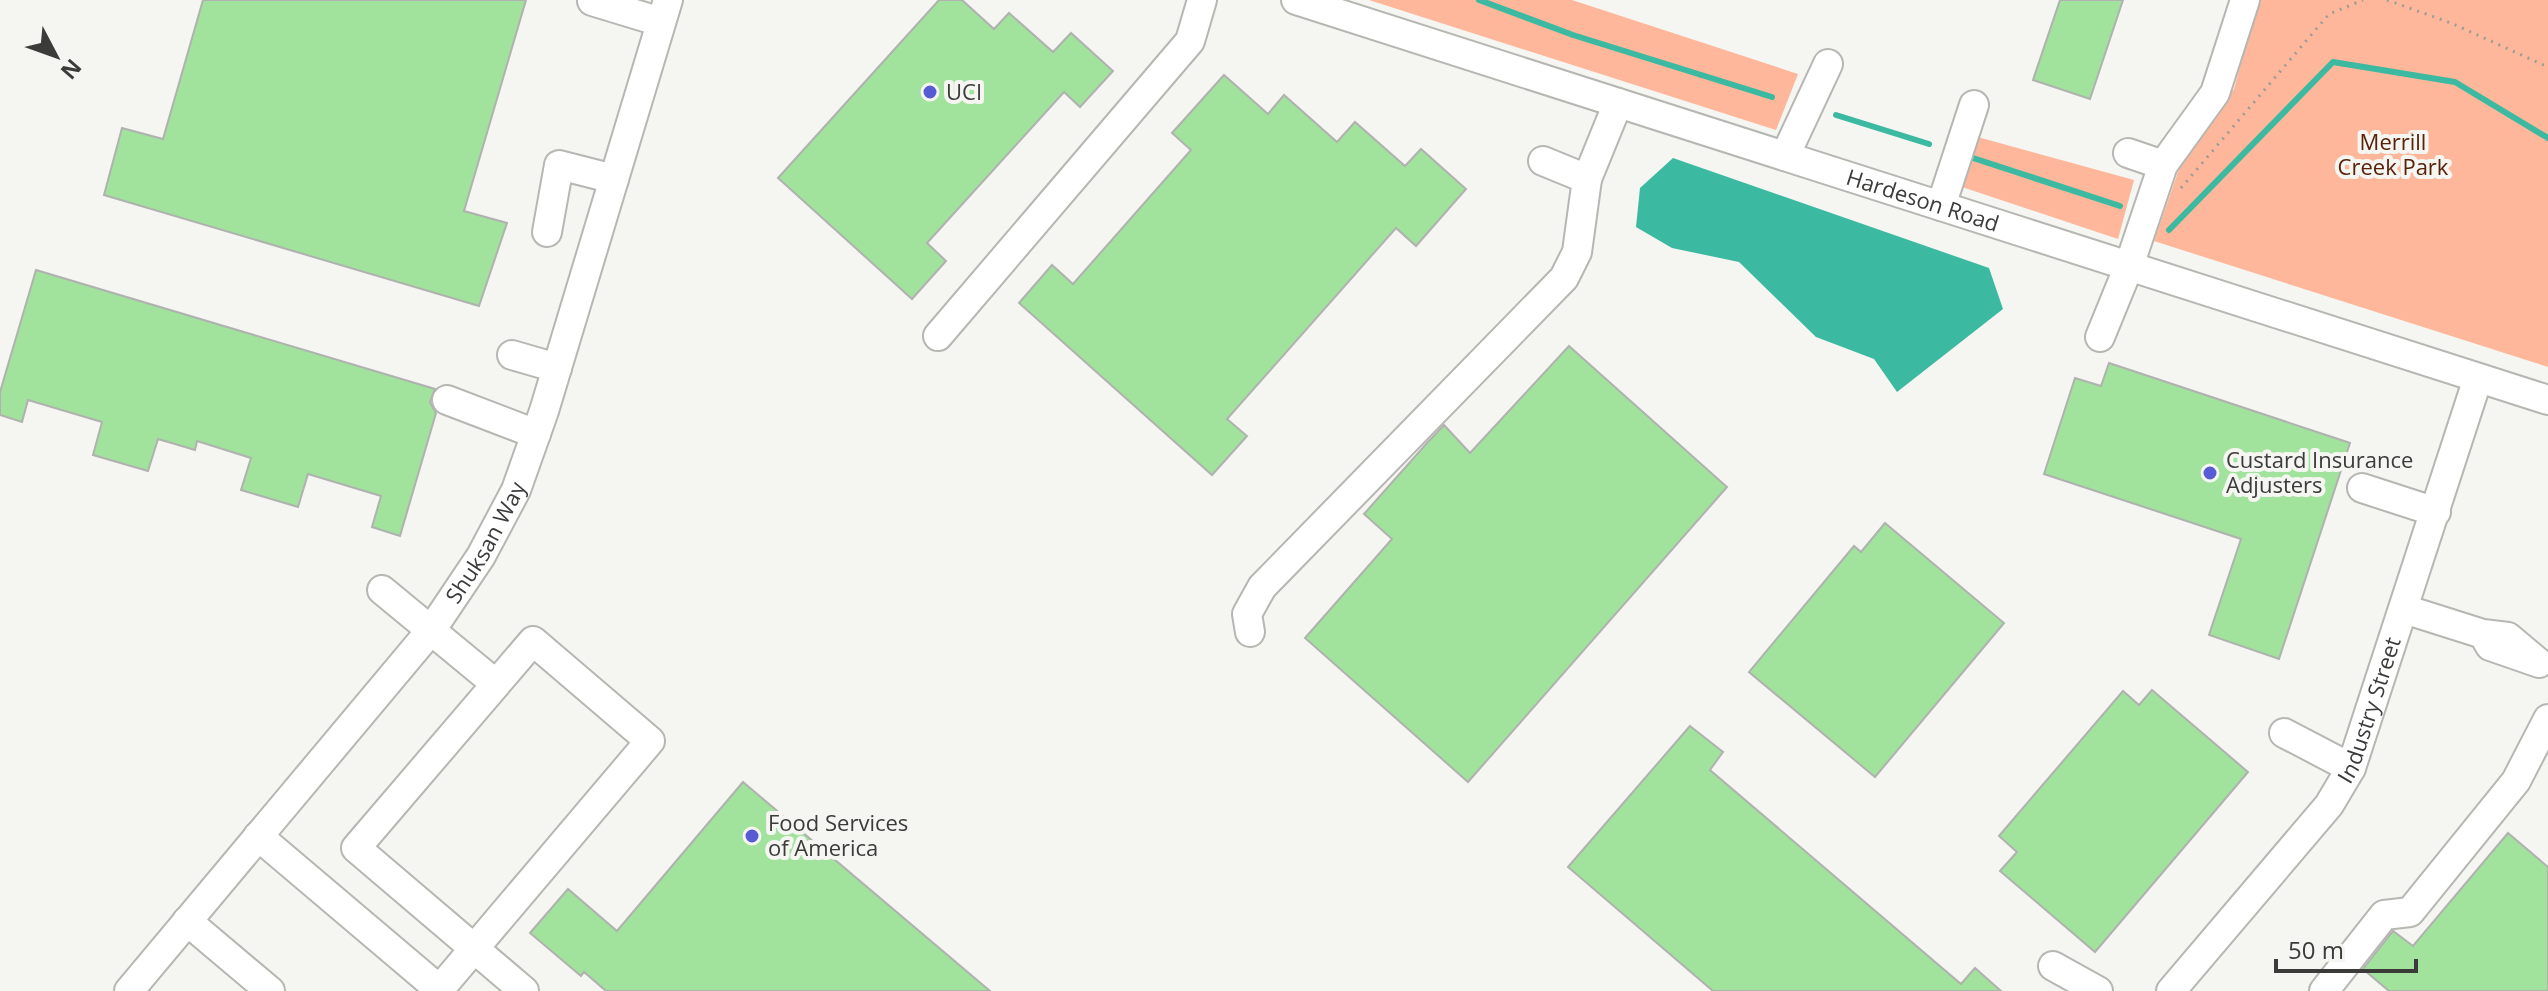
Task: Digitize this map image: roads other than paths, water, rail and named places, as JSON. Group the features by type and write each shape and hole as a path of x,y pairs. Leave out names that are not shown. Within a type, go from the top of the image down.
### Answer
{"street":[{"path":"938,336 1190,41 1202,0"},
{"name":"Hardeson Road","path":"1296,0 2548,400"},
{"path":"2100,337 2129,266 2163,165 2215,93 2245,0"},
{"path":"592,1 664,11"},
{"name":"Shuksan Way","path":"140,987 187,921 432,629 481,556 516,490 536,434 664,11"},
{"path":"1785,156 1828,64"},
{"path":"1250,632 1247,614 1262,587 1564,278 1577,252 1587,179 1618,103"},
{"path":"1941,206 1974,105"},
{"path":"2128,153 2163,165"},
{"path":"1543,161 1587,179"},
{"path":"547,232 559,165 614,179"},
{"path":"512,355 557,368"},
{"name":"Industry Street","path":"2171,991 2329,805 2351,768 2478,378"},
{"path":"447,400 536,434"},
{"path":"2362,488 2436,512"},
{"path":"382,590 496,684"},
{"path":"2404,609 2483,634 2490,646 2543,666"},
{"path":"258,836 440,990 474,948 650,741 533,641 356,848 474,948 524,991"},
{"path":"2324,991 2384,915 2410,912 2516,781 2548,719"},
{"path":"2284,733 2351,768"},
{"path":"187,921 270,991"},
{"path":"2053,966 2098,991"}],"waterway":[{"path":"1479,0 1573,35 1772,97"},
{"path":"2169,230 2333,62 2455,82 2548,138"},
{"path":"1836,115 1929,144"},
{"path":"1973,158 2120,206"}],"place":[{"name":"UCI","path":"930,92"},
{"name":"Custard Insurance Adjusters","path":"2210,473"},
{"name":"Food Services of America","path":"752,836"}],"park label":[{"name":"Merrill Creek Park","path":"2393,154"}]}
